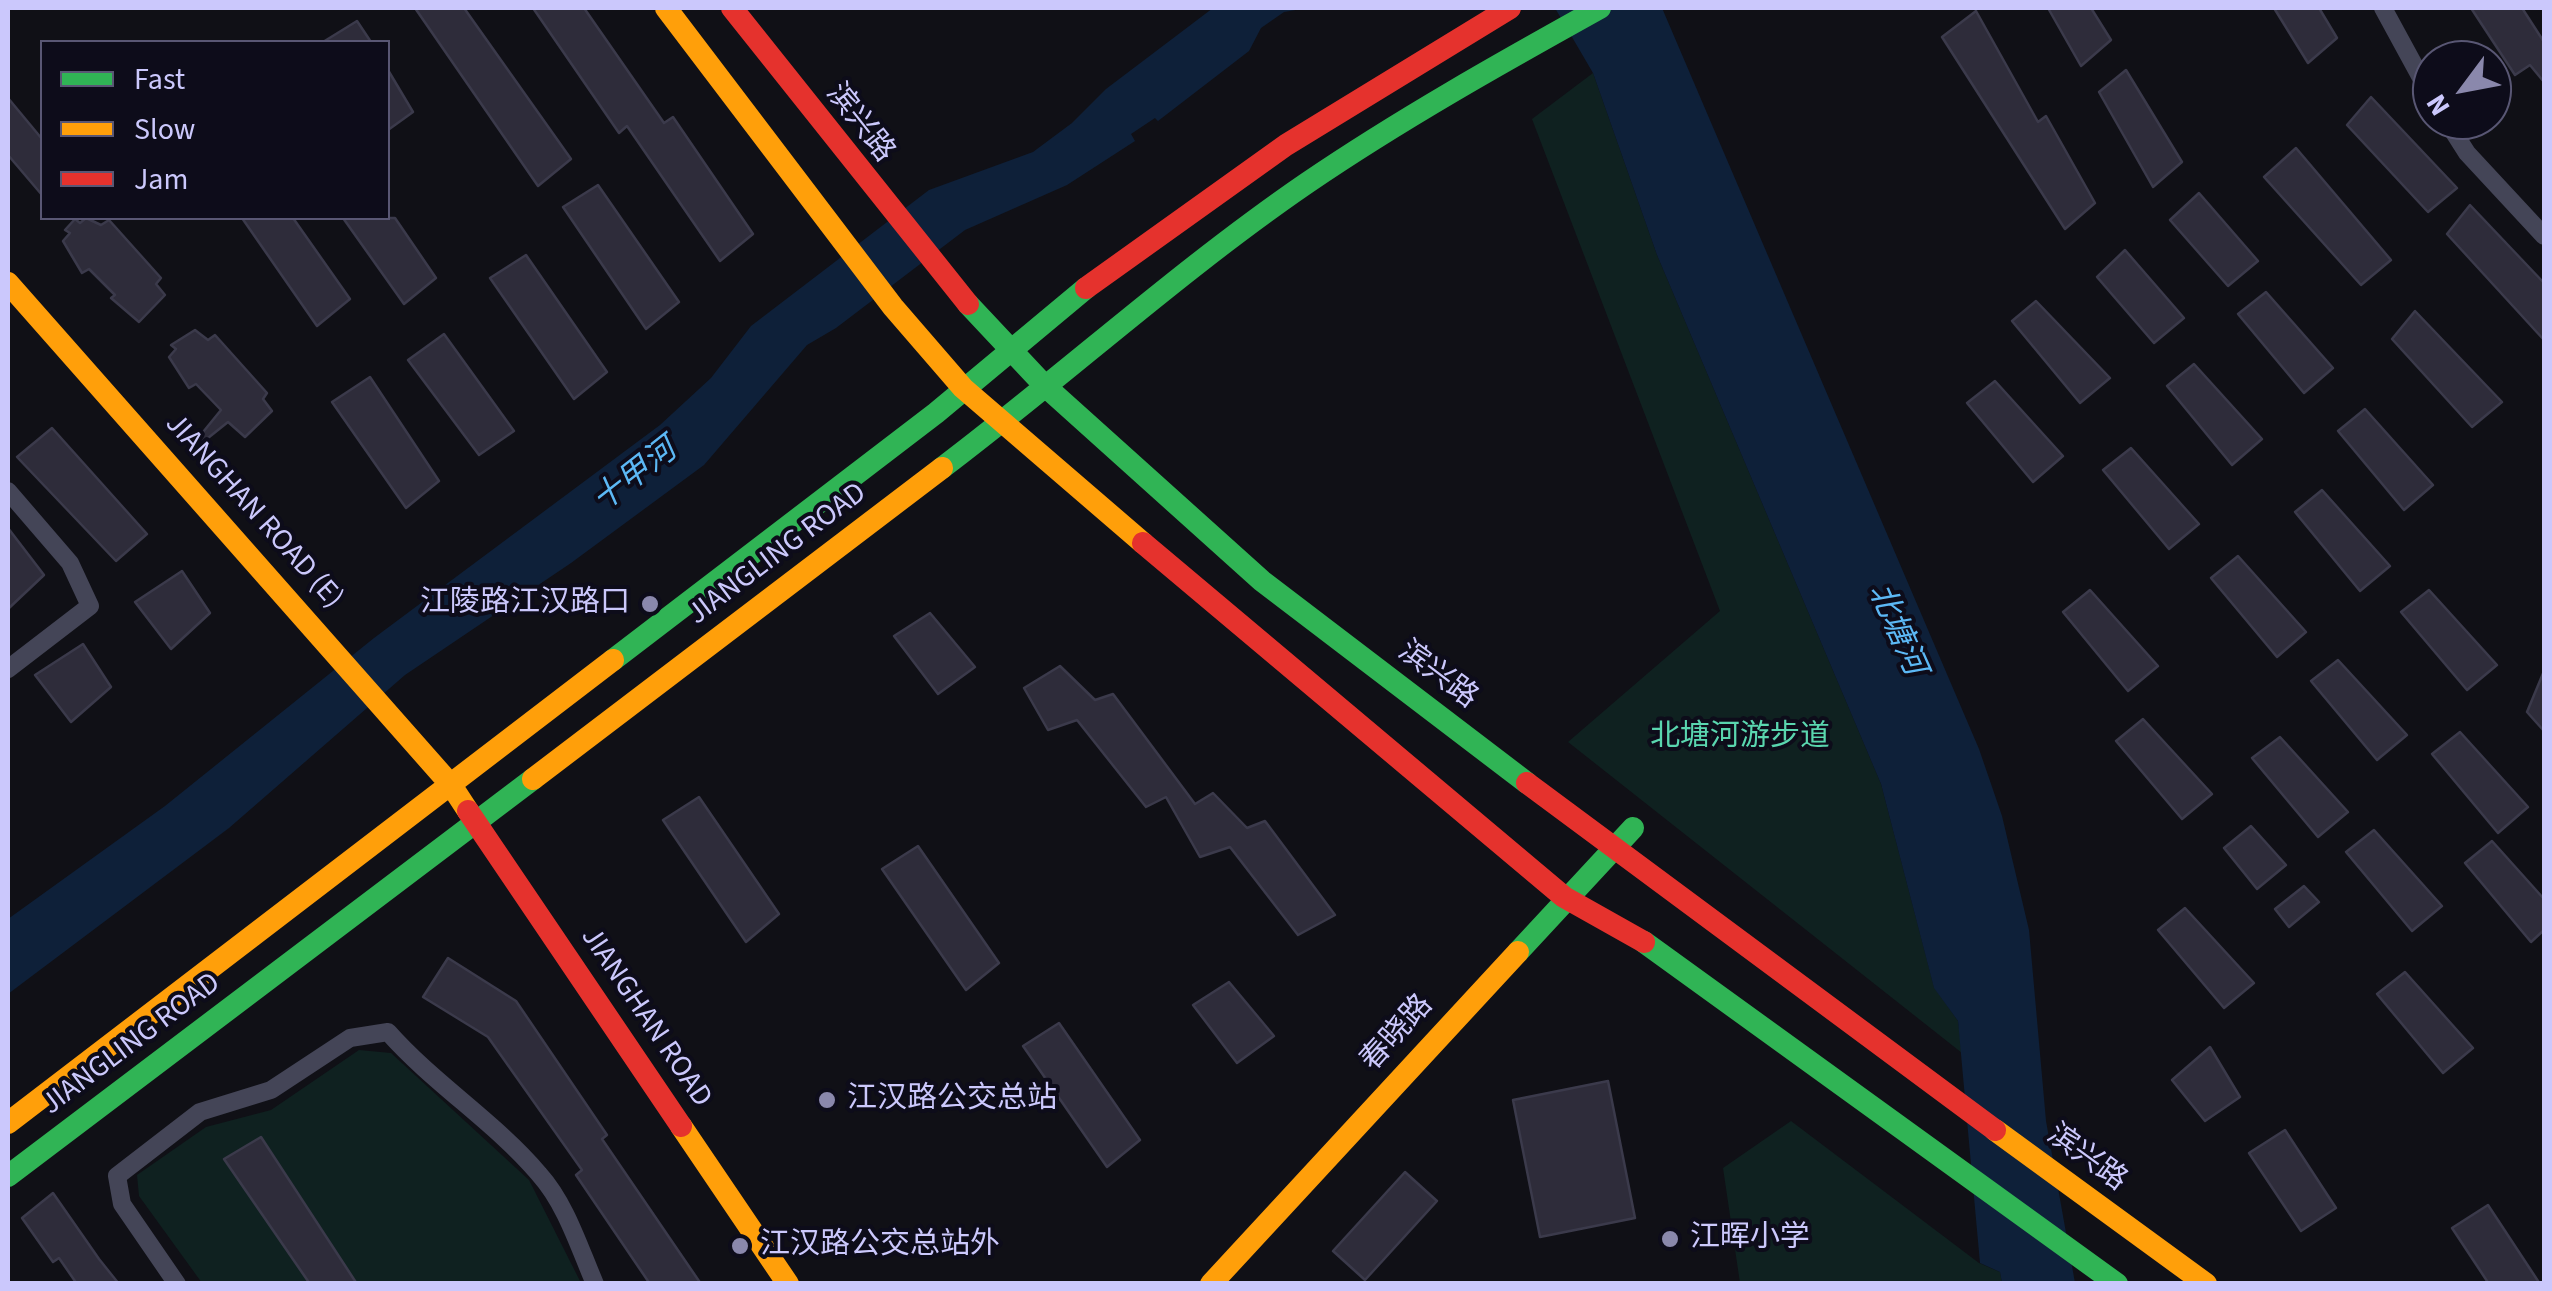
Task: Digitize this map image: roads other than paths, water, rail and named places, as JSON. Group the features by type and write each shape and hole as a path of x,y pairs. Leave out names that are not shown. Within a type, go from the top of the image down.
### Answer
{"main road":[{"path":"666,8 893,307 963,388 998,421 1564,897 1654,948 2117,1284"},
{"name":"滨兴路","path":"732,8 939,272 1044,385 1262,581 1688,906 2206,1284"},
{"name":"JIANGLING ROAD","path":"8,1123 1282,146 1510,8"},
{"name":"JIANGLING ROAD","path":"8,1176 1306,184 1480,75 1600,8"},
{"name":"JIANGHAN ROAD (E)","path":"8,283 330,642 451,785"},
{"name":"JIANGHAN ROAD","path":"451,785 788,1284"},
{"name":"春晓路","path":"1211,1284 1564,897 1633,828"}],"street":[{"path":"2383,8 2412,61"},
{"path":"2459,140 2544,236"},
{"path":"8,492 70,563 90,606 8,668"},
{"path":"177,1284 122,1204 117,1176 200,1112 271,1090 350,1038 388,1032 422,1071 540,1174 564,1214 595,1284"}],"water":[{"name":"十甲河","path":"1213,8 1307,8 1284,12 1261,28 1249,51 1158,121 1155,118 1131,134 1135,141 1067,185 965,230 836,328 807,345 704,465 571,563 405,675 229,828 8,994 8,919 165,806 374,638 660,425 711,378 751,326 929,190 1033,152 1072,123 1106,89"},
{"name":"北塘河","path":"1555,8 1662,8 1979,749 2002,816 2029,930 2046,1121 2075,1283 2002,1283 2000,1272 1980,1263 1958,1021 1934,988 1881,784 1657,255 1593,73"}],"place":[{"name":"江陵路江汉路口","path":"650,604"},
{"name":"江汉路公交总站","path":"827,1100"},
{"name":"江晖小学","path":"1670,1239"},
{"name":"江汉路公交总站外","path":"740,1246"}],"park label":[{"name":"北塘河游步道","path":"1740,738"}]}
